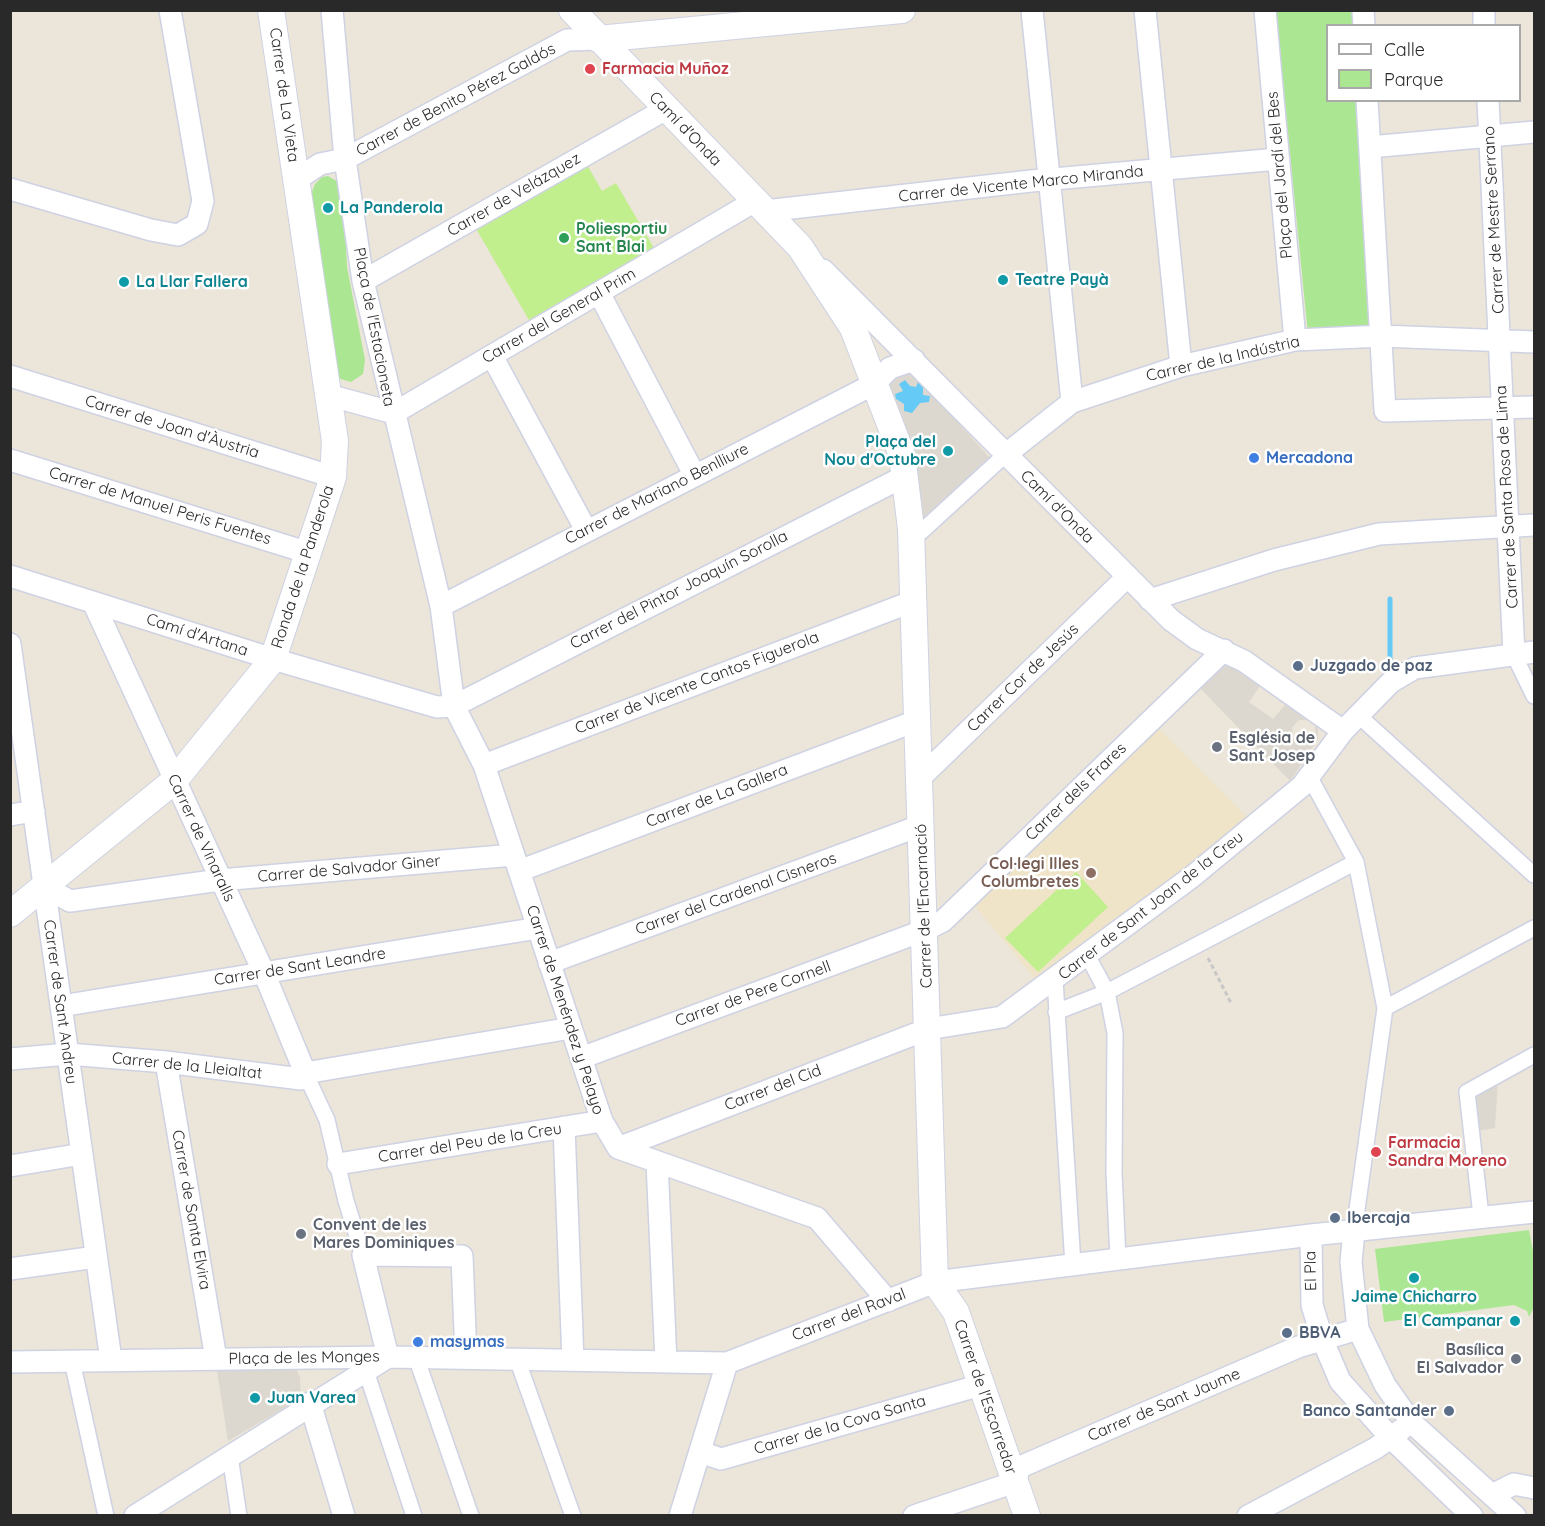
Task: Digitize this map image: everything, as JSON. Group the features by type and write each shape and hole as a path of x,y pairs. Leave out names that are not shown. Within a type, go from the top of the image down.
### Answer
{"street":[{"path":"10,189 151,230 178,235 197,224 203,201 170,10"},
{"name":"Carrer de La Vieta","path":"271,10 296,180"},
{"name":"Plaça de l'Estacioneta","path":"328,395 394,413 363,281 345,159 332,10"},
{"name":"Carrer de Benito Pérez Galdós","path":"566,10 567,40"},
{"name":"Camí d'Onda","path":"572,10 800,247 1171,620 1197,639 1244,661 1343,731"},
{"path":"598,39 776,16 902,10"},
{"path":"1032,10 1072,402"},
{"path":"1145,10 1181,366"},
{"name":"Plaça del Jardí del Bes","path":"1265,10 1295,340"},
{"name":"Carrer de Benito Pérez Galdós","path":"345,159 567,40 598,39"},
{"path":"1367,102 1385,411 1534,407"},
{"name":"Carrer de Mestre Serrano","path":"1488,102 1500,340"},
{"name":"Carrer de Velázquez","path":"363,281 666,109"},
{"path":"1370,147 1490,138 1534,132"},
{"path":"328,395 296,180 320,164 345,159"},
{"name":"Carrer de Vicente Marco Miranda","path":"760,206 1278,159"},
{"name":"Carrer del General Prim","path":"394,413 599,293 760,206"},
{"name":"Camí d'Onda","path":"800,247 853,328 874,384"},
{"path":"599,293 694,474"},
{"name":"Carrer de la Indústria","path":"1005,455 1072,402 1181,366 1295,340 1382,336 1534,342"},
{"name":"Carrer de Santa Rosa de Lima","path":"1500,340 1509,525 1524,654"},
{"path":"492,356 586,530"},
{"path":"914,360 890,368 874,384 895,434 905,476 911,529 921,532 1005,455"},
{"name":"Carrer de Joan d'Àustria","path":"10,376 333,477"},
{"name":"Carrer de Mariano Benlliure","path":"441,606 694,474 874,384"},
{"name":"Ronda de la Panderola","path":"10,914 174,781 273,659 333,477 335,441 328,395"},
{"name":"Carrer de Menéndez y Pelayo","path":"394,413 441,606 454,706 483,765 602,1121 618,1148"},
{"name":"Carrer de Manuel Peris Fuentes","path":"10,460 309,553"},
{"name":"Carrer del Pintor Joaquín Sorolla","path":"454,706 905,476"},
{"path":"1150,600 1274,560 1379,534 1534,525"},
{"name":"Carrer de l'Encarnació","path":"911,529 911,602 922,825 935,1282"},
{"name":"Camí d'Artana","path":"10,576 273,659 437,707 454,706"},
{"name":"Carrer Cor de Jesús","path":"919,779 1127,577"},
{"name":"Carrer de Vinaralls","path":"93,602 264,973 306,1075"},
{"name":"Carrer de Vicente Cantos Figuerola","path":"483,765 911,602"},
{"name":"Carrer de Sant Andreu","path":"10,644 13,680 45,887 111,1360"},
{"name":"Carrer dels Frares","path":"925,930 943,921 1224,650"},
{"path":"1524,654 1534,696"},
{"name":"Carrer de Sant Joan de la Creu","path":"928,1029 1002,1017 1055,980 1214,860 1302,786 1343,731 1391,682 1414,668 1524,654"},
{"path":"1358,715 1534,875"},
{"name":"Carrer de La Gallera","path":"516,863 916,721"},
{"path":"1309,776 1356,862 1384,1008 1351,1262 1358,1329 1385,1385 1411,1422 1515,1515"},
{"path":"10,815 34,811"},
{"name":"Carrer del Cardenal Cisneros","path":"549,963 922,825"},
{"path":"1056,1012 1107,993 1356,862"},
{"name":"Carrer de Salvador Giner","path":"45,887 70,900 220,880 516,863"},
{"name":"Carrer de Sant Leandre","path":"61,1006 538,928"},
{"path":"1384,1008 1534,928"},
{"name":"Carrer de Pere Cornell","path":"581,1058 925,930"},
{"path":"1088,955 1107,993 1115,1033 1114,1173 1118,1259"},
{"path":"1055,980 1073,1265"},
{"name":"Carrer de la Lleialtat","path":"10,1059 68,1054 166,1062 301,1079 310,1072 571,1028"},
{"name":"Carrer del Cid","path":"618,1148 928,1029"},
{"path":"1481,1216 1467,1092 1534,1056"},
{"name":"Carrer de Santa Elvira","path":"166,1062 216,1359"},
{"path":"306,1075 327,1120 388,1357"},
{"name":"Carrer del Peu de la Creu","path":"338,1164 602,1121"},
{"path":"564,1127 573,1360"},
{"path":"618,1148 818,1218 888,1301"},
{"path":"10,1166 82,1154"},
{"path":"657,1162 666,1362"},
{"name":"El Pla","path":"1473,1515 1391,1438 1340,1381 1323,1341 1312,1305 1311,1235 1534,1212"},
{"name":"Carrer del Raval","path":"388,1357 727,1363 935,1282 1311,1235"},
{"path":"363,1255 462,1256 466,1358"},
{"path":"10,1269 96,1257"},
{"name":"Carrer de l'Escorredor","path":"935,1282 956,1312 1027,1515"},
{"path":"1323,1341 1358,1329"},
{"name":"Carrer de Sant Jaume","path":"1015,1482 1020,1467 1298,1347 1323,1341"},
{"name":"Plaça de les Monges","path":"10,1362 388,1357"},
{"name":"Plaça de les Monges","path":"135,1515 310,1403 388,1357"},
{"path":"416,1357 471,1515"},
{"path":"517,1359 573,1515"},
{"path":"72,1361 106,1515"},
{"path":"680,1515 727,1363"},
{"path":"366,1371 414,1515"},
{"name":"Carrer de la Cova Santa","path":"700,1452 721,1459 981,1385"},
{"path":"310,1403 344,1515"},
{"path":"1248,1515 1289,1496 1391,1438 1411,1422"},
{"path":"230,1456 239,1515"},
{"path":"914,1515 1015,1482"},
{"path":"1480,1515 1492,1495 1514,1484 1534,1488"}],"path":[{"path":"1202,943 1231,1003"}],"shaded area":[{"name":"Plaça del Nou d'Octubre","path":"909,369 934,391 939,402 1001,470 989,474 918,540 887,389 888,381"},
{"path":"1237,667 1318,726 1318,739 1290,781 1196,684 1216,668","holes":["1260,686 1285,705 1273,719 1249,702","1299,720 1309,720 1315,725 1316,734 1309,742 1300,743 1293,738 1292,727"]},
{"name":"Col·legi Illes Columbretes","path":"1155,725 1247,817 1230,835 1132,914 1036,980 971,901"},
{"path":"1498,1079 1495,1128 1471,1132 1467,1092"},
{"path":"227,1367 296,1369 300,1377 301,1398 228,1441 217,1371"}],"green space":[{"path":"1276,11 1354,11 1355,24 1326,24 1326,102 1359,102 1370,333 1308,335"},
{"name":"Poliesportiu Sant Blai","path":"586,163 602,191 616,183 654,248 529,320 475,227"},
{"path":"328,176 343,185 347,267 365,360 363,374 351,382 337,378 310,197 315,184 322,177"},
{"path":"1076,872 1108,907 1038,972 1005,938"},
{"path":"1529,1230 1534,1256 1534,1307 1529,1317 1527,1311 1514,1305 1384,1322 1375,1249"}],"water":[{"path":"905,380 910,386 916,387 918,382 923,385 923,395 930,396 929,402 920,403 912,413 904,411 904,404 896,399 895,394 903,391 899,384"}],"waterway":[{"path":"1390,599 1390,661"}],"place":[{"name":"Farmacia Muñoz","path":"590,69"},
{"name":"La Panderola","path":"328,208"},
{"name":"Poliesportiu Sant Blai","path":"564,238"},
{"name":"Teatre Payà","path":"1003,280"},
{"name":"La Llar Fallera","path":"124,282"},
{"name":"Plaça del Nou d'Octubre","path":"948,451"},
{"name":"Mercadona","path":"1254,458"},
{"name":"Juzgado de paz","path":"1298,666"},
{"name":"Església de Sant Josep","path":"1217,747"},
{"name":"Col·legi Illes Columbretes","path":"1091,873"},
{"name":"Farmacia Sandra Moreno","path":"1376,1152"},
{"name":"Ibercaja","path":"1335,1218"},
{"name":"Convent de les Mares Dominiques","path":"301,1234"},
{"name":"Jaime Chicharro","path":"1414,1278"},
{"name":"El Campanar","path":"1515,1321"},
{"name":"BBVA","path":"1287,1333"},
{"name":"masymas","path":"418,1342"},
{"name":"Basílica El Salvador","path":"1516,1359"},
{"name":"Juan Varea","path":"255,1398"},
{"name":"Banco Santander","path":"1449,1411"}]}
